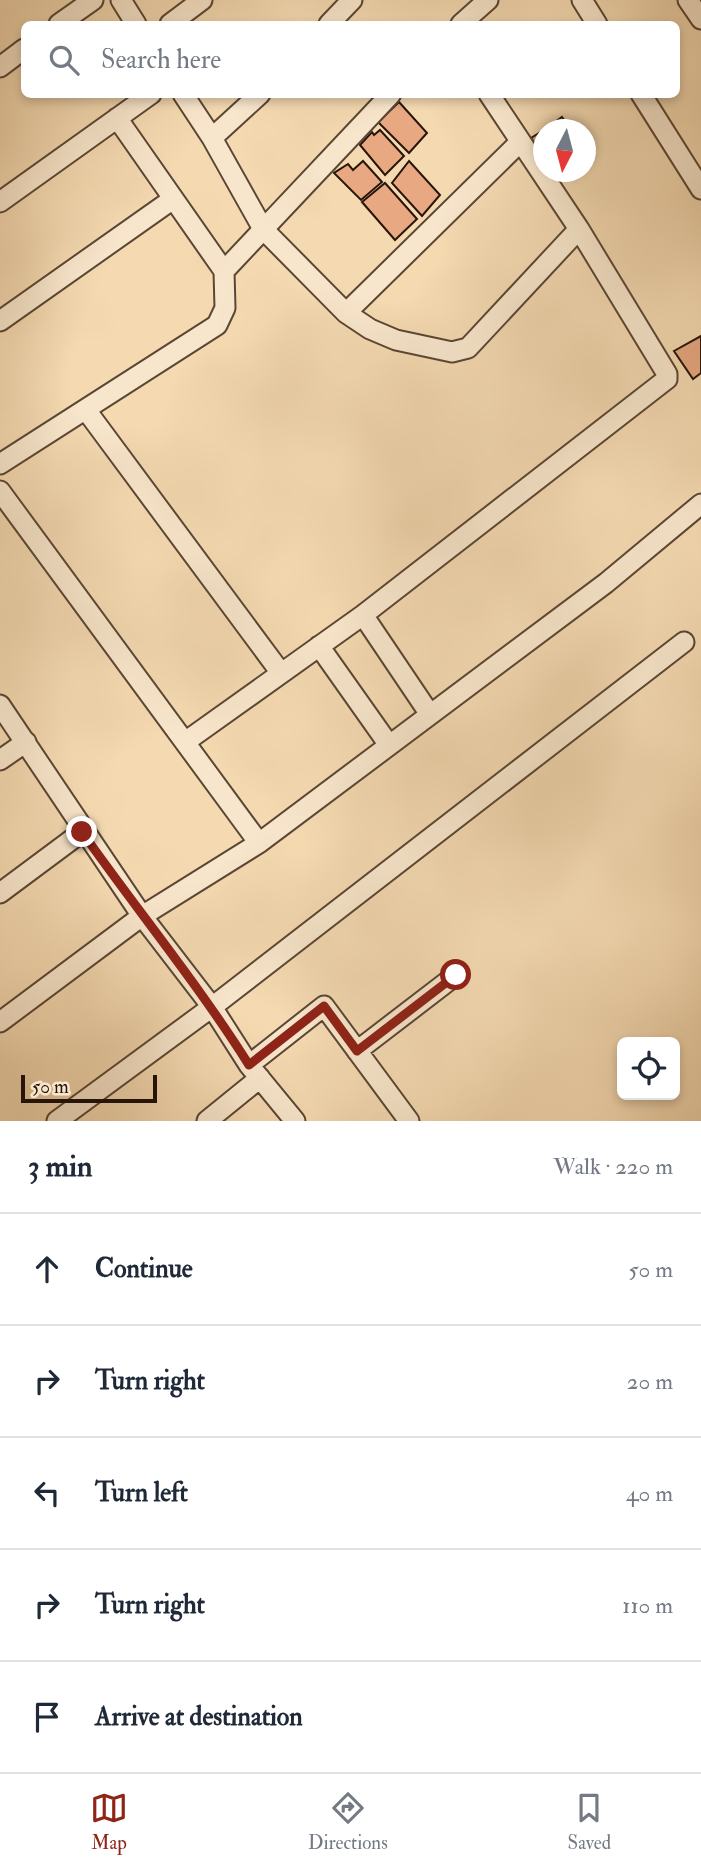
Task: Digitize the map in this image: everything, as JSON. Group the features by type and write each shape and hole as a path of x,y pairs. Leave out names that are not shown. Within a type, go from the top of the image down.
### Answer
{"street":[{"path":"63,21 93,0"},
{"path":"121,0 134,21"},
{"path":"174,21 202,0"},
{"path":"332,21 352,0"},
{"path":"464,21 488,0"},
{"path":"582,0 595,21"},
{"path":"688,0 701,19"},
{"path":"0,67 21,51"},
{"path":"0,202 145,98"},
{"path":"186,98 212,138 263,229 346,313 370,330 396,340 452,352 463,350 472,344 579,229"},
{"path":"212,138 256,98"},
{"path":"224,271 387,98"},
{"path":"185,742 363,615 667,379 667,374 579,229 492,98"},
{"path":"644,98 701,189"},
{"path":"0,464 217,325 225,308 224,271 117,118"},
{"path":"346,313 520,142"},
{"path":"0,321 173,199"},
{"path":"86,410 281,673"},
{"path":"0,491 258,843"},
{"path":"0,1022 142,916 258,843 606,583 701,504"},
{"path":"363,615 429,713"},
{"path":"57,1121 212,1007 684,642"},
{"path":"319,646 389,745"},
{"path":"0,705 82,832 212,1007 255,1071 295,1121"},
{"path":"0,760 26,742"},
{"path":"0,893 82,832"},
{"path":"357,1051 456,975"},
{"path":"207,1121 324,1006 409,1121"}],"building":[{"path":"399,102 427,133 409,153 378,122"},
{"path":"380,130 404,156 385,175 360,145 372,132 374,135"},
{"path":"363,161 382,182 361,200 334,173 348,164 353,170"},
{"path":"409,161 440,195 422,216 392,183"},
{"path":"385,183 417,219 395,240 362,202"},
{"path":"701,336 701,373 693,379 674,351"}],"route":[{"path":"82,832 212,1007 249,1065 324,1006 357,1051 456,975"}]}
